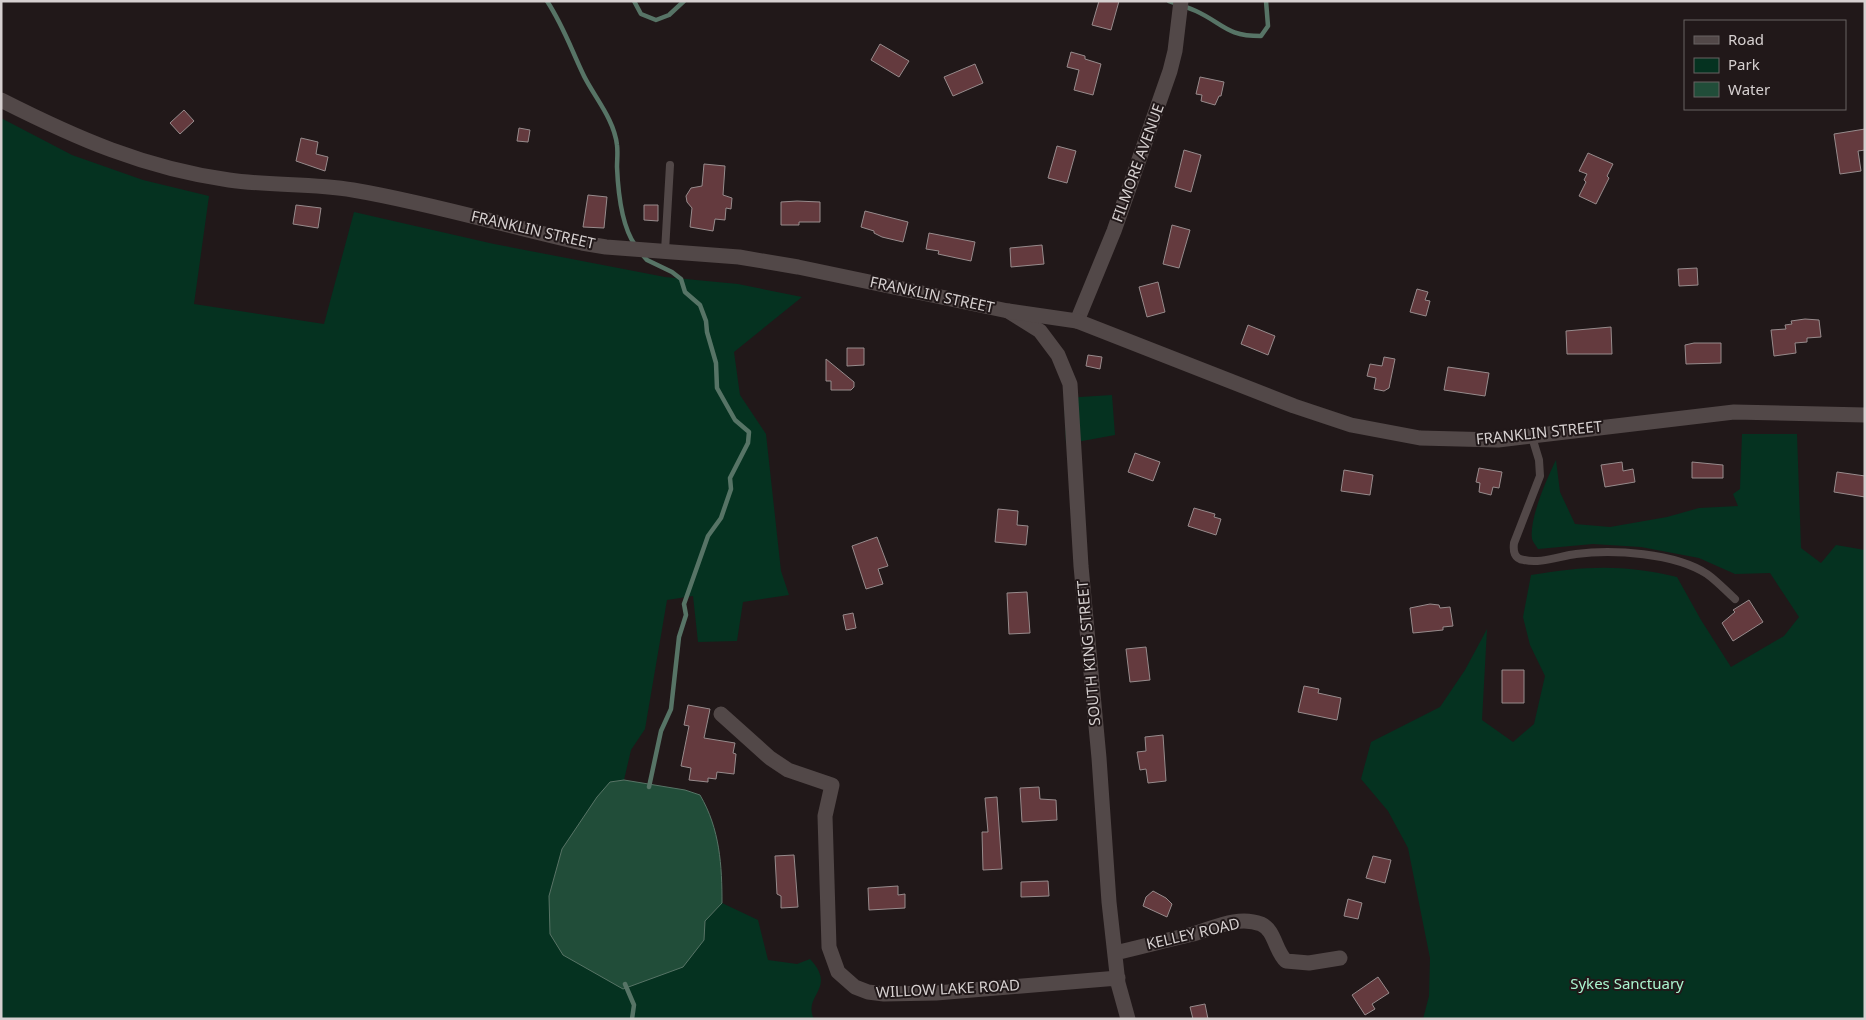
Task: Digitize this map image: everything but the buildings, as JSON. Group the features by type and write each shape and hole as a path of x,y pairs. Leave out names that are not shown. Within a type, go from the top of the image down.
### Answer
{"street":[{"name":"FILMORE AVENUE","path":"1078,321 1114,231 1158,107 1175,51 1180,7"},
{"name":"FRANKLIN STREET","path":"1,100 92,144 145,162 198,175 231,180 351,189 389,196 582,243 739,257 798,267 1008,311 1078,321 1270,397 1351,425 1420,438 1471,441 1532,437 1734,412 1865,415"},
{"name":"SOUTH KING STREET","path":"1008,311 1040,331 1058,355 1070,384 1081,566 1115,954 1118,978 1128,1019"},
{"name":"WILLOW LAKE ROAD","path":"721,714 770,758 788,770 832,785 825,816 829,947 838,972 855,987 868,992 884,994 936,993 1118,978"},
{"name":"KELLEY ROAD","path":"1115,954 1243,921 1261,924 1267,928 1277,950 1286,961 1309,963 1340,958"}],"lane":[{"path":"665,251 670,165"},
{"path":"1532,437 1539,460 1540,476 1514,543 1513,551 1516,556 1522,560 1537,561 1578,554 1603,553 1662,558 1690,566 1707,574 1735,599"}],"green space":[{"path":"1,118 72,155 143,180 209,196 194,304 324,324 354,212 494,244 665,277 738,284 802,297 734,352 740,395 766,434 781,571 789,595 743,602 737,641 698,642 693,596 667,600 645,729 631,750 624,780 610,782 562,849 549,896 550,934 563,955 704,940 705,921 722,903 758,920 768,960 797,964 810,959 818,969 821,978 812,1004 814,1019 1,1019"},
{"path":"1112,395 1115,435 1066,444 1064,398"},
{"name":"Sykes Sanctuary","path":"1742,434 1797,434 1801,548 1821,563 1836,545 1865,550 1865,1019 1423,1019 1429,996 1430,958 1408,848 1388,811 1361,779 1371,742 1440,707 1465,670 1487,629 1482,720 1513,742 1534,724 1545,676 1530,645 1523,617 1531,575 1587,568 1621,568 1677,577 1701,620 1731,667 1784,636 1799,617 1770,573 1735,574 1699,558 1641,547 1593,544 1538,549 1532,539 1536,510 1556,460 1560,492 1575,524 1610,527 1667,517 1699,508 1738,506 1733,494 1740,489"}],"water":[{"path":"624,780 685,790 700,795 712,821 719,848 722,903 705,921 704,940 683,967 623,989 563,955 550,934 549,896 562,849 597,797 610,782"}],"waterway":[{"path":"547,1 563,29 584,76 612,126 617,145 617,176 621,208 626,228 635,245"},
{"path":"634,1 641,14 656,20 669,15 684,1"},
{"path":"1169,1 1196,11 1232,32 1261,36 1268,26 1266,1"},
{"path":"641,253 647,260 672,272 681,279 685,292 700,305 706,321 707,332 716,363 717,388 735,420 749,432 748,443 730,478 731,489 721,518 708,536 684,604 686,615 679,637 671,709 661,731 649,787"},
{"path":"625,984 634,1005 632,1019"}]}
